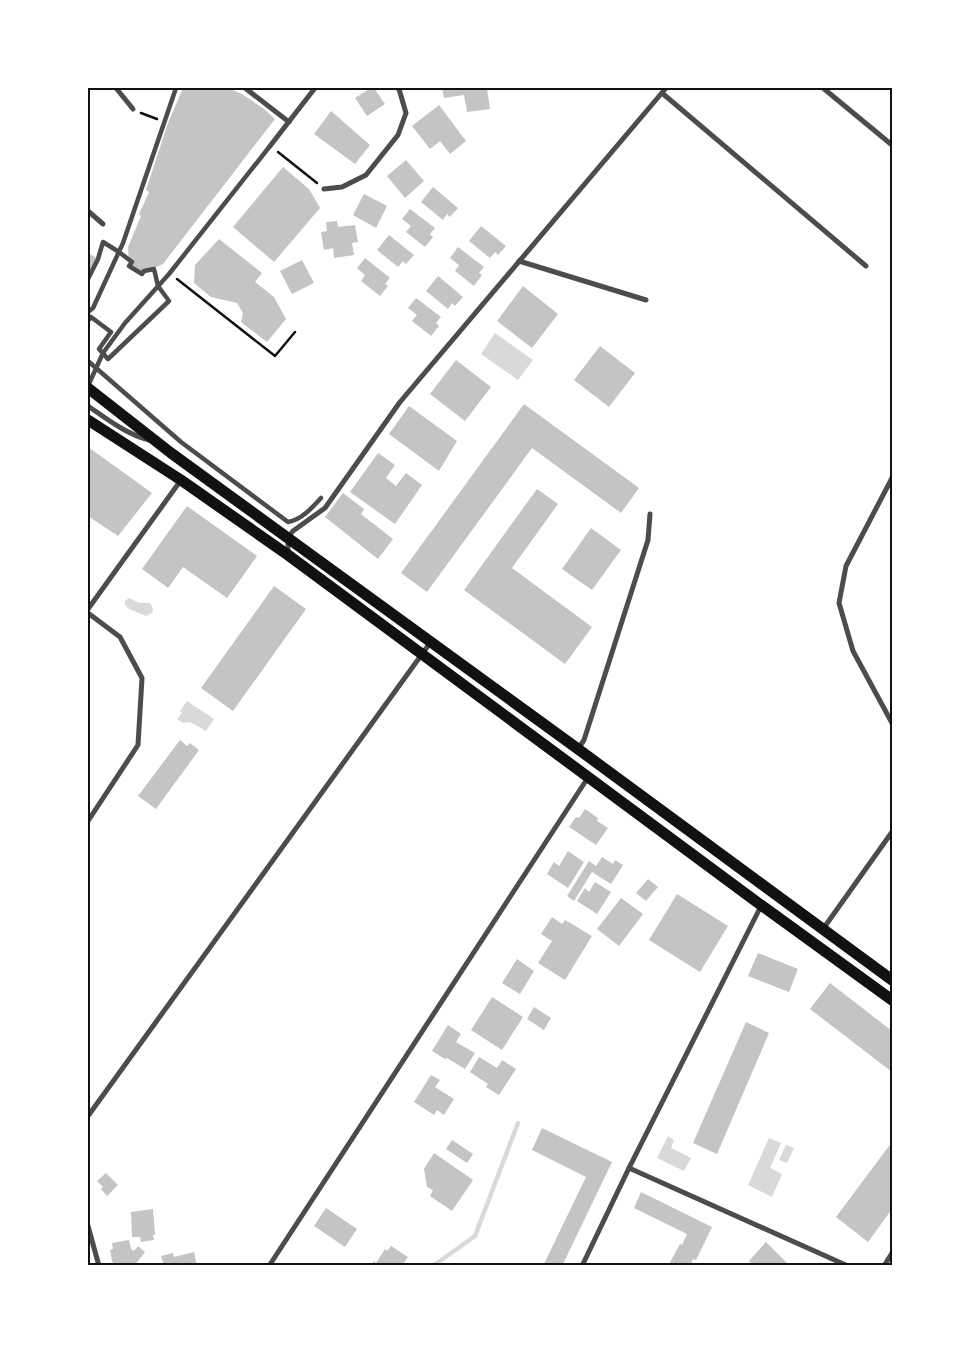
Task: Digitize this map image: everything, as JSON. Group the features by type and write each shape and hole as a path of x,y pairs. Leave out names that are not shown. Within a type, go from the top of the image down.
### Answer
{"main road":[{"path":"88,387 171,453 578,748 892,980"},
{"path":"88,420 181,480 288,555 892,1000"}],"street":[{"path":"116,88 133,110"},
{"path":"88,312 93,308 119,252 176,88"},
{"path":"245,88 289,122"},
{"path":"88,387 103,353 125,323 169,274 315,88"},
{"path":"324,189 342,187 366,175 398,135 406,113 399,89 397,88"},
{"path":"288,555 288,537 293,531 325,508 400,402 666,88"},
{"path":"823,88 892,145"},
{"path":"662,93 866,266"},
{"path":"88,211 103,224"},
{"path":"88,279 98,259 103,242 132,262 129,266 142,274 144,271 154,269 158,286 169,301 108,359 99,350 112,332 91,317 88,321"},
{"path":"519,261 646,300"},
{"path":"88,361 180,442 288,522 294,521 309,511 321,498"},
{"path":"88,406 110,422 136,437 159,443"},
{"path":"892,478 846,566 839,603 853,651 892,723"},
{"path":"88,820 138,745 142,678 120,637 88,611 181,480"},
{"path":"578,748 584,740 648,540 650,514"},
{"path":"88,1116 431,642"},
{"path":"268,1266 589,776"},
{"path":"822,929 892,832"},
{"path":"582,1266 761,905"},
{"path":"629,1168 848,1266"},
{"path":"88,1226 99,1266"},
{"path":"884,1266 892,1254"}],"path":[{"path":"133,110 164,121"},
{"path":"270,146 324,189"},
{"path":"169,274 275,356 295,332"}],"shaded area":[{"path":"495,333 533,360 518,380 481,354"},
{"path":"129,598 139,603 150,603 153,609 152,613 146,616 129,609 125,605 125,601"},
{"path":"187,701 214,719 206,731 190,722 183,723 177,719"},
{"path":"668,1136 674,1140 671,1148 691,1158 684,1171 657,1158"},
{"path":"769,1138 781,1143 770,1168 782,1174 772,1197 748,1185"},
{"path":"786,1145 794,1148 787,1163 779,1160"}],"building":[{"path":"183,88 228,88 242,94 275,119 163,264 142,274 129,266 128,247 149,192 146,190 168,123"},
{"path":"374,88 385,104 367,116 355,98"},
{"path":"442,88 487,88 490,109 467,112 464,95 444,98"},
{"path":"439,105 466,141 450,154 440,141 430,149 412,126"},
{"path":"331,111 370,145 355,164 314,134"},
{"path":"406,160 424,181 405,198 387,176"},
{"path":"283,167 309,189 320,208 274,262 233,227"},
{"path":"433,187 458,208 450,217 447,214 443,220 421,202"},
{"path":"364,194 387,206 376,228 353,215"},
{"path":"410,209 435,228 430,234 433,237 425,247 406,232 411,226 402,219"},
{"path":"337,221 338,227 355,225 358,242 352,243 354,255 334,258 333,248 324,250 321,232 327,231 326,222"},
{"path":"481,226 506,246 498,255 495,252 490,258 469,241"},
{"path":"389,235 414,255 406,264 403,261 398,267 377,250"},
{"path":"219,239 262,273 255,282 274,297 286,319 267,342 241,322 243,313 237,303 211,297 194,283 195,265"},
{"path":"458,247 484,267 479,273 482,275 474,286 455,271 459,265 450,258"},
{"path":"88,253 98,259 88,279"},
{"path":"365,258 390,278 385,284 388,286 380,296 361,281 365,275 357,268"},
{"path":"302,260 314,283 292,294 280,271"},
{"path":"438,276 463,297 455,306 452,303 448,309 426,291"},
{"path":"523,286 558,314 532,348 497,321"},
{"path":"416,298 441,317 436,323 439,326 431,336 412,321 417,315 408,308"},
{"path":"600,346 635,373 609,407 574,380"},
{"path":"456,360 491,387 465,421 430,394"},
{"path":"524,404 639,488 621,513 532,448 427,592 401,573"},
{"path":"409,406 457,441 439,471 389,434"},
{"path":"88,447 152,493 118,536 88,516"},
{"path":"378,453 395,465 386,478 396,486 406,473 422,485 395,524 350,492"},
{"path":"537,489 558,504 512,568 592,627 565,664 464,590"},
{"path":"343,493 364,509 361,514 393,539 378,559 325,517"},
{"path":"187,506 257,556 227,598 183,567 168,588 142,569"},
{"path":"591,528 621,550 592,590 562,569"},
{"path":"274,586 306,609 233,711 201,688"},
{"path":"180,740 187,746 190,743 199,750 156,809 138,796"},
{"path":"585,809 598,818 597,821 608,828 596,845 569,827"},
{"path":"568,851 584,862 568,888 547,874 554,862 559,866"},
{"path":"602,857 613,864 615,860 623,865 611,884 592,872 574,901 567,896 589,861 596,866"},
{"path":"648,879 658,887 646,901 636,893"},
{"path":"595,882 611,892 597,914 577,901 585,888 589,892"},
{"path":"677,894 728,926 700,972 649,940"},
{"path":"621,898 643,914 619,946 597,929"},
{"path":"552,917 562,924 565,920 592,936 565,980 538,963 552,941 541,934"},
{"path":"758,953 798,969 789,992 748,976"},
{"path":"517,959 534,971 520,994 502,983"},
{"path":"830,983 892,1031 892,1072 810,1009"},
{"path":"492,997 523,1017 502,1050 471,1030"},
{"path":"534,1007 551,1018 544,1030 527,1019"},
{"path":"746,1022 769,1033 717,1154 693,1143"},
{"path":"448,1025 461,1034 456,1042 475,1053 465,1069 432,1051"},
{"path":"479,1057 497,1068 502,1060 516,1069 499,1095 486,1087 488,1084 470,1072"},
{"path":"431,1075 440,1080 435,1087 454,1099 444,1115 437,1110 434,1115 414,1102"},
{"path":"542,1128 612,1162 562,1266 543,1266 586,1177 532,1150"},
{"path":"452,1140 473,1154 467,1163 446,1149"},
{"path":"892,1142 892,1209 868,1242 836,1217"},
{"path":"434,1153 473,1180 452,1211 430,1196 433,1190 427,1187 424,1169"},
{"path":"106,1173 118,1185 107,1196 101,1189 103,1187 97,1181"},
{"path":"641,1192 712,1227 696,1260 693,1259 690,1266 668,1266 687,1234 634,1208"},
{"path":"326,1208 357,1229 345,1247 314,1226"},
{"path":"153,1209 154,1240 141,1242 140,1237 132,1237 131,1212"},
{"path":"129,1240 131,1249 134,1251 138,1246 145,1252 134,1266 115,1266 110,1250 113,1249 112,1243"},
{"path":"766,1242 790,1266 754,1266 749,1261"},
{"path":"391,1246 408,1257 402,1266 397,1264 396,1266 371,1266 374,1261 376,1263 385,1249 387,1251"},
{"path":"194,1252 197,1266 164,1266 161,1256 173,1253 174,1257"}],"waterway":[{"path":"433,1266 475,1236 518,1123"}]}
